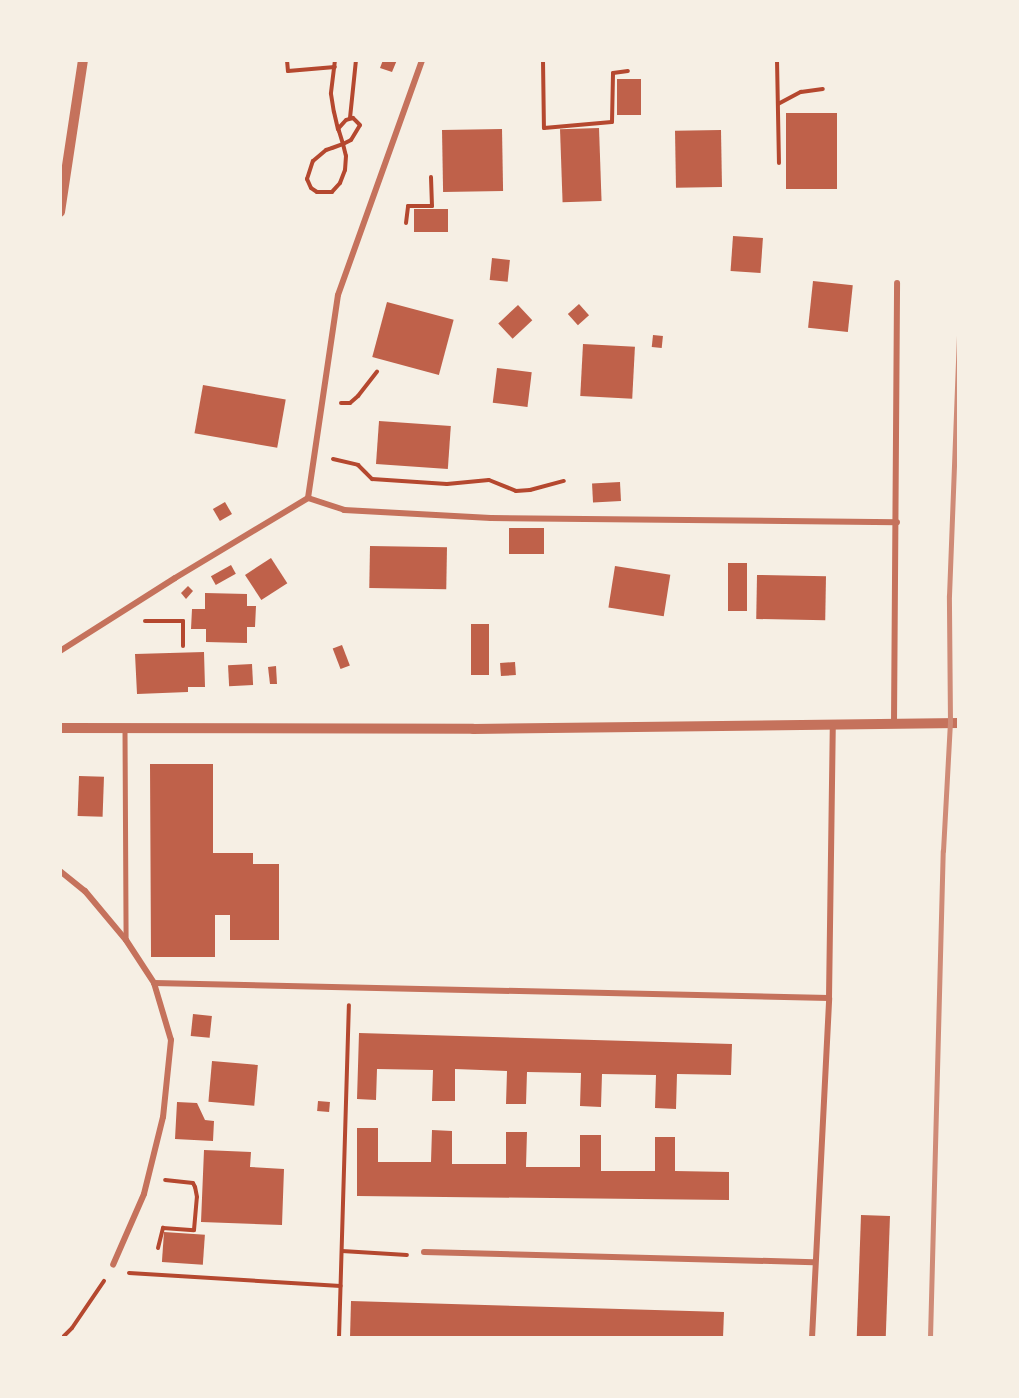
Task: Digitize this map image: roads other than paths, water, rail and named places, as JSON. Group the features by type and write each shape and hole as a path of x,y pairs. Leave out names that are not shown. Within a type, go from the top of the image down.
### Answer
{"street":[{"path":"60,212 83,60"},
{"path":"60,651 309,498 338,295 422,60"},
{"path":"894,723 897,283"},
{"path":"309,498 344,510 491,519 897,522"},
{"path":"60,728 959,723"},
{"path":"812,1338 829,998 833,725"},
{"path":"60,871 85,891 126,940 154,983 171,1041 163,1117 144,1194 112,1269"},
{"path":"154,983 829,998"},
{"path":"424,1252 814,1262"}],"lane":[{"path":"125,729 126,940"}],"railway":[{"path":"930,1338 943,851 950,723 949,596 959,333"}]}
